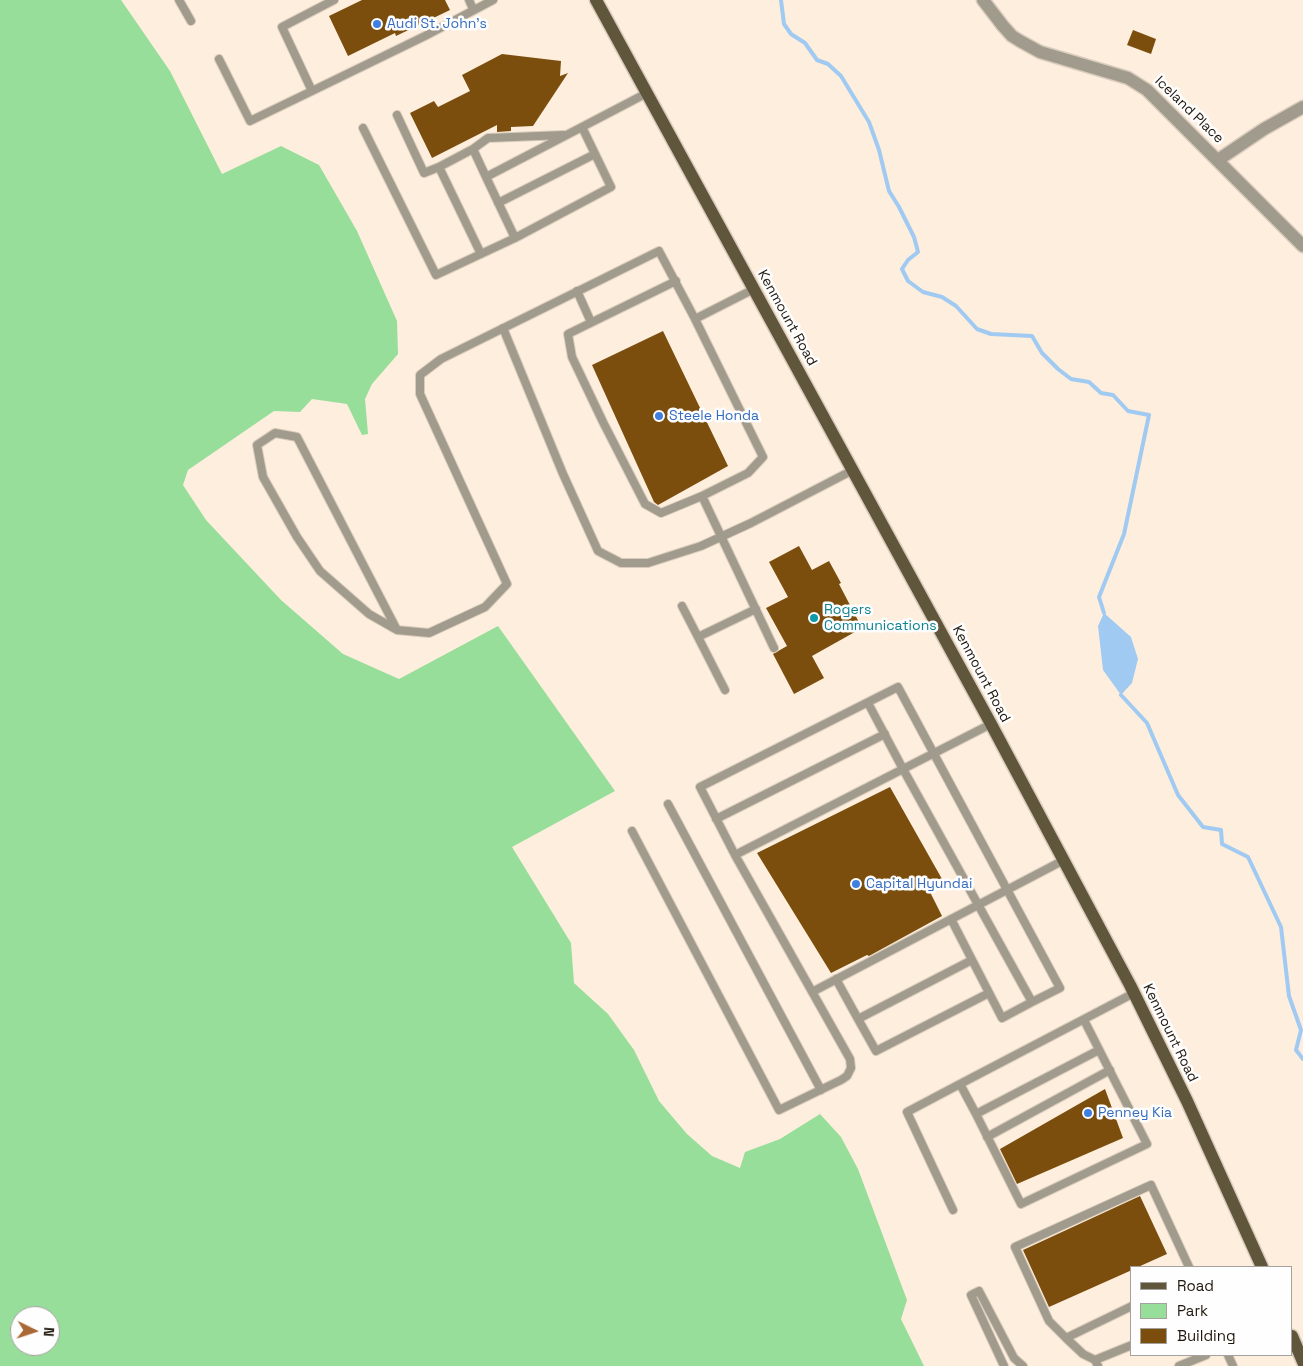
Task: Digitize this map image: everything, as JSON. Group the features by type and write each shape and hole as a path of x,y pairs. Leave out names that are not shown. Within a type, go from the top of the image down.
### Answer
{"main road":[{"name":"Kenmount Road","path":"596,0 1064,860 1187,1101 1260,1266"},
{"path":"1293,1338 1303,1362"}],"street":[{"name":"Iceland Place","path":"983,0 1012,36 1020,41 1040,52 1128,78 1155,96 1303,246"},
{"path":"1218,160 1264,129 1303,108"}],"lane":[{"path":"179,0 190,21"},
{"path":"312,91 282,27 334,0"},
{"path":"469,0 473,9"},
{"path":"219,59 250,121 425,36 493,0"},
{"path":"486,177 647,93"},
{"path":"397,115 424,173 474,148 488,138 566,135"},
{"path":"363,128 436,275 515,238 610,187 582,126"},
{"path":"474,148 515,238"},
{"path":"498,203 596,154"},
{"path":"439,167 481,254"},
{"path":"397,630 297,437 275,433 257,445 263,477 297,537 320,571 369,614 397,630 429,633 485,607 506,584 420,394 420,375 441,359 659,251 676,281 763,457 748,473 702,496 661,513 645,504 603,422 572,357 568,334 676,281"},
{"path":"694,319 754,289"},
{"path":"577,291 592,322"},
{"path":"503,328 563,474 598,551 621,563 648,563 701,546 853,470"},
{"path":"702,496 774,648"},
{"path":"682,606 725,690"},
{"path":"698,637 756,609"},
{"path":"632,831 779,1110 847,1076 851,1068 850,1060 735,855 700,787 898,687 1060,988 1002,1018 951,919"},
{"path":"868,703 1032,1002"},
{"path":"735,855 991,724"},
{"path":"716,818 885,734"},
{"path":"668,804 821,1090"},
{"path":"812,992 1064,860"},
{"path":"858,1019 972,960"},
{"path":"836,979 876,1051 989,993"},
{"path":"953,1210 907,1112 1134,994"},
{"path":"960,1084 1020,1204 1147,1144 1084,1020"},
{"path":"976,1114 1099,1050"},
{"path":"987,1136 1110,1070"},
{"path":"1130,1346 1096,1363 1083,1354 1049,1321 1015,1248 1151,1185 1189,1266"},
{"path":"1004,1366 971,1295 979,1291 1014,1358 1023,1366"},
{"path":"1066,1338 1130,1307"},
{"path":"1179,1366 1204,1356"}],"green space":[{"path":"0,0 121,0 170,71 222,174 281,146 319,165 357,231 397,321 398,354 372,384 365,399 368,434 362,435 347,404 312,399 300,412 274,411 188,470 183,485 206,520 281,600 343,654 399,679 498,626 615,791 512,847 571,943 574,983 608,1014 634,1050 659,1101 687,1134 712,1156 740,1168 745,1152 780,1139 820,1114 841,1137 858,1169 907,1300 901,1319 924,1366 0,1366"}],"water":[{"path":"1104,613 1131,637 1138,659 1132,683 1121,695 1103,670 1098,626"}],"building":[{"name":"Audi St. John's","path":"362,0 445,0 450,10 396,36 395,33 348,56 329,16"},
{"path":"1133,30 1156,39 1151,54 1127,45"},
{"path":"502,54 561,61 560,76 568,73 533,126 511,127 511,131 497,132 497,125 432,158 410,113 434,101 438,107 470,91 462,75"},
{"name":"Steele Honda","path":"663,331 728,466 658,505 654,502 592,365"},
{"name":"Rogers Communications","path":"799,546 812,570 829,561 862,628 812,656 824,678 794,694 773,654 787,646 766,608 788,597 769,562"},
{"name":"Capital Hyundai","path":"890,787 942,879 928,888 942,916 869,956 867,955 831,973 757,853"},
{"name":"Penney Kia","path":"1105,1089 1123,1138 1017,1184 1000,1149"},
{"path":"1140,1196 1167,1254 1140,1266 1130,1266 1130,1271 1049,1307 1023,1250"}],"waterway":[{"path":"781,0 784,24 791,34 805,43 817,60 828,64 841,76 869,122 879,150 889,191 914,237 918,252 908,260 902,269 908,281 923,292 942,297 956,306 977,329 991,334 1032,336 1042,353 1071,379 1089,382 1101,393 1113,395 1128,411 1149,415 1124,534 1099,597 1104,613"},
{"path":"1121,695 1147,723 1178,795 1203,827 1221,830 1222,844 1248,857 1281,927 1289,996 1301,1030 1296,1050 1303,1059"}],"place":[{"name":"Audi St. John's","path":"377,24"},
{"name":"Steele Honda","path":"659,416"},
{"name":"Rogers Communications","path":"814,618"},
{"name":"Capital Hyundai","path":"856,884"},
{"name":"Penney Kia","path":"1088,1113"}]}
